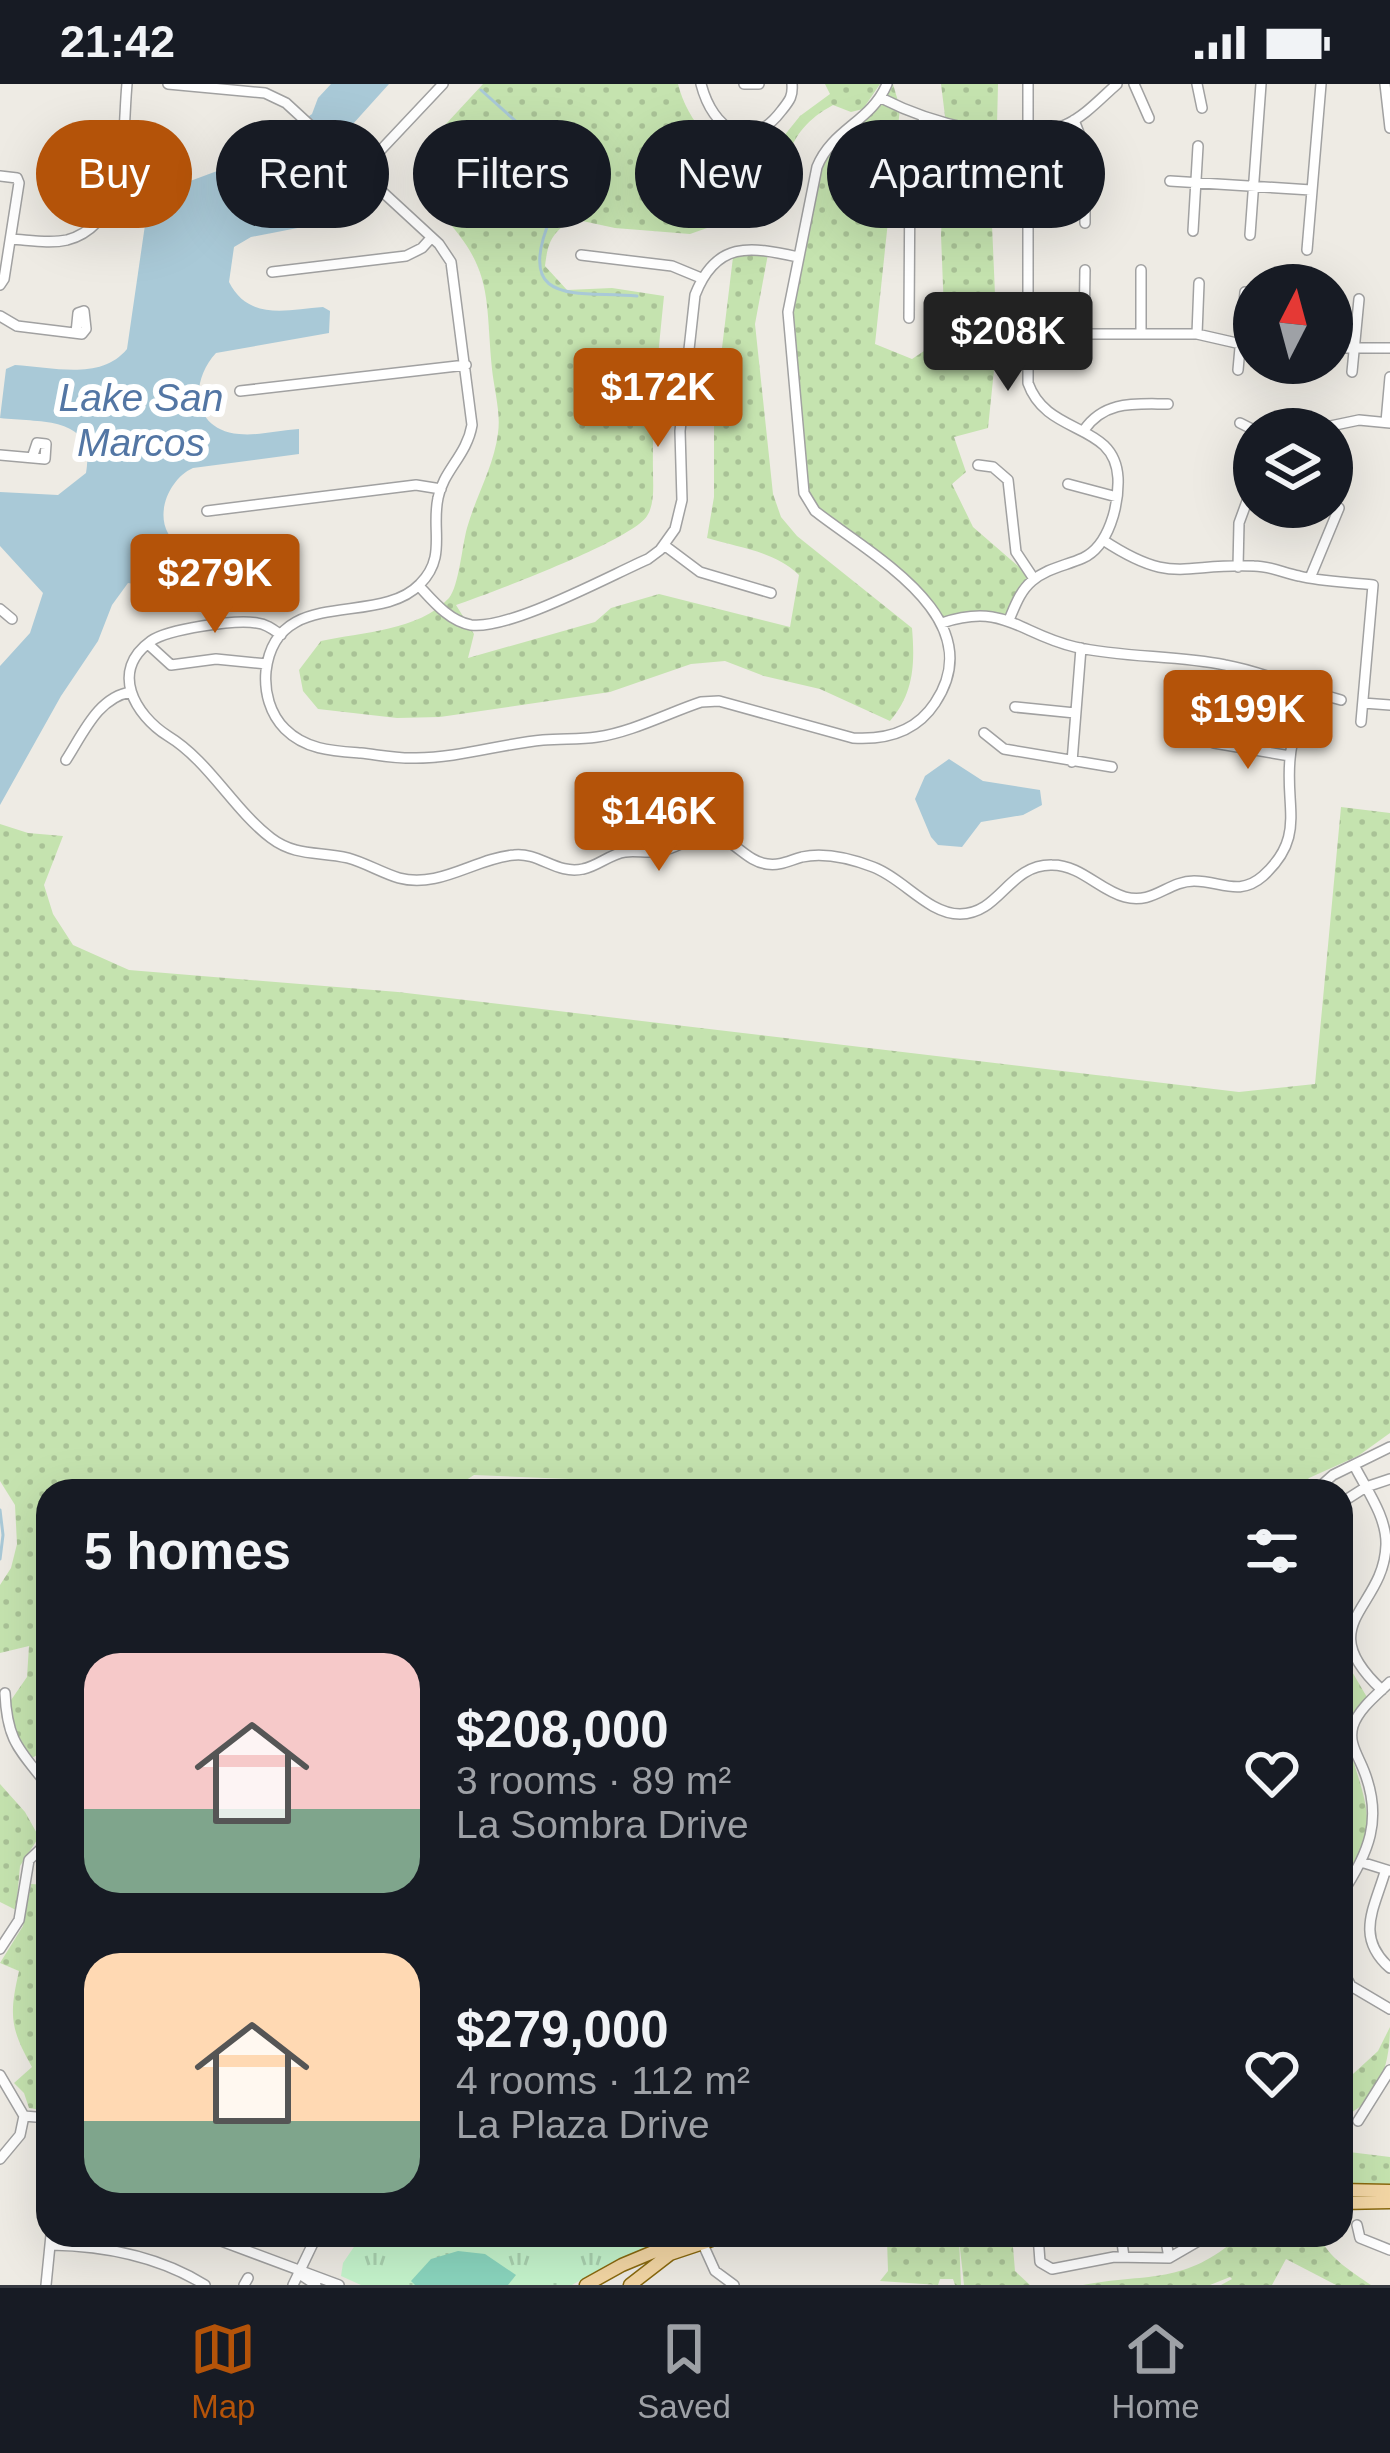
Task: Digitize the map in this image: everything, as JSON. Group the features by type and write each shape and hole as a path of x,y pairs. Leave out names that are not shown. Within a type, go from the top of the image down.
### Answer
{"main road":[{"path":"1353,2190 1390,2191"},
{"path":"1353,2203 1390,2202"},
{"path":"586,2285 671,2247"},
{"path":"630,2285 682,2247"}],"street":[{"path":"11,239 65,241 81,235 100,218 116,185 127,84"},
{"path":"168,84 266,89 304,120"},
{"path":"389,142 443,84"},
{"path":"701,84 723,122 742,135 771,126 792,98 792,84"},
{"path":"744,84 759,84"},
{"path":"389,197 446,253 454,272 472,424 469,445 441,489 435,561 419,586 390,602 311,614 281,635 267,664 265,684 272,713 288,733 321,750 418,759 542,740 598,737 701,702 719,701 871,739 905,730 937,700 950,661 942,622 921,594 815,511 804,493 788,312 824,149 833,137 866,116 886,84"},
{"path":"1028,84 1028,120"},
{"path":"1074,120 1117,84"},
{"path":"1134,84 1149,118"},
{"path":"1197,84 1202,108"},
{"path":"1250,235 1261,84"},
{"path":"1307,250 1322,84"},
{"path":"1385,84 1390,128"},
{"path":"880,98 933,120"},
{"path":"909,318 910,170 924,118"},
{"path":"1193,231 1198,146"},
{"path":"0,176 17,178 20,183 0,285"},
{"path":"1170,181 1311,190"},
{"path":"1009,620 1034,580 1086,557 1102,540 1117,497 1116,466 1108,449 1084,430 1049,416 1032,395 1025,369 1027,228"},
{"path":"272,272 406,256 431,238"},
{"path":"419,586 438,607 463,622 501,623 648,559 675,529 682,500 680,431 701,278 718,260 741,249 798,257"},
{"path":"581,255 672,266 701,278"},
{"path":"1084,333 1085,269"},
{"path":"1141,270 1141,333"},
{"path":"1197,334 1198,283"},
{"path":"1353,360 1359,299"},
{"path":"0,316 16,326 76,333"},
{"path":"1026,334 1197,334 1233,342"},
{"path":"1354,348 1390,348"},
{"path":"240,392 466,365"},
{"path":"1353,421 1388,422 1390,377"},
{"path":"1084,430 1113,406 1168,404"},
{"path":"0,455 33,455"},
{"path":"978,465 993,466 1008,480 1016,552 1034,580"},
{"path":"1068,484 1117,497"},
{"path":"206,511 416,485 441,489"},
{"path":"1238,528 1238,567"},
{"path":"1310,578 1331,528"},
{"path":"1102,540 1163,569 1268,567 1310,578 1373,585 1360,722"},
{"path":"664,545 700,572 771,593"},
{"path":"0,610 11,619"},
{"path":"942,622 974,614 1009,620 1059,643 1225,664 1342,700"},
{"path":"281,635 266,625 249,622 172,632 148,644 135,661 130,692 139,713 182,746 268,836 308,855 345,857 398,878 421,880 513,855 530,855 569,871 586,869 617,854 661,851 711,836 733,843 766,864 817,855 864,864 956,914 985,908 1010,881 1042,865 1064,866 1136,899 1193,881 1229,889 1250,885 1265,874 1292,836 1290,756 1310,690"},
{"path":"148,644 171,665 216,658 267,664"},
{"path":"1072,762 1081,648"},
{"path":"67,760 105,701 130,692"},
{"path":"1363,703 1390,705"},
{"path":"1015,707 1076,713"},
{"path":"984,733 1004,749 1112,767"},
{"path":"1214,743 1290,756"},
{"path":"1328,1479 1390,1447"},
{"path":"1353,1629 1386,1551 1381,1520 1354,1465"},
{"path":"1353,1495 1390,1479"},
{"path":"1353,1657 1363,1672 1386,1686 1353,1727"},
{"path":"5,1694 9,1733 36,1772"},
{"path":"1353,1749 1372,1792 1375,1822 1353,1875"},
{"path":"0,1949 20,1920 29,1860 36,1853"},
{"path":"1361,1862 1388,1872 1368,1917 1368,1930 1379,1958 1390,1969"},
{"path":"1353,1987 1390,2009"},
{"path":"1358,2121 1390,2070"},
{"path":"0,2075 24,2116 20,2134 0,2159"},
{"path":"24,2116 36,2117"},
{"path":"1357,2225 1360,2238 1390,2251"},
{"path":"46,2285 51,2247"},
{"path":"102,2247 162,2264 205,2285"},
{"path":"234,2247 339,2285"},
{"path":"293,2285 311,2247"},
{"path":"703,2247 715,2271 734,2285"},
{"path":"1039,2247 1040,2262 1052,2269 1124,2257 1169,2258 1188,2247"},
{"path":"1123,2247 1124,2257"},
{"path":"1167,2247 1169,2258"},
{"path":"298,2273 316,2285"}],"green space":[{"path":"483,84 678,84 694,120 635,120 635,228 707,228 690,234 611,227 611,120 450,120"},
{"path":"825,84 880,84 863,109 851,112 833,105 804,127 803,120 797,120 830,94"},
{"path":"889,84 893,84 899,120 855,120"},
{"path":"941,84 998,84 997,120 946,120"},
{"path":"827,150 827,228 887,228 875,344 912,359 945,337 941,228 992,228 997,341 988,428 954,437 966,472 952,484 973,527 1034,580 1009,620 997,616 942,623 912,588 806,497 788,329 820,157"},
{"path":"453,228 562,228 550,244 545,266 567,290 612,288 664,296 654,405 653,488 647,516 615,539 456,605 474,634 468,658 595,622 611,608 659,594 790,627 799,575 768,555 707,538 714,497 714,414 733,257 745,252 768,254 755,324 773,494 781,517 797,536 912,628 911,678 890,721 820,689 725,661 691,664 610,692 440,717 397,718 318,709 303,691 299,670 321,641 406,624 449,598 496,445 499,417 487,302 478,267"},
{"path":"1341,807 1390,813 1390,1433 1358,1456 1308,1479 474,1475 468,1479 36,1479 36,1756 30,1759 14,1736 9,1703 27,1677 29,1646 0,1653 0,1585 11,1568 17,1544 15,1505 0,1481 0,824 28,833 63,836 44,885 53,914 73,945 129,970 398,992 1239,1092 1315,1084"},
{"path":"1353,1673 1368,1699 1353,1736"},
{"path":"1353,1760 1367,1814 1363,1846 1355,1861"},
{"path":"0,1784 25,1812 36,1842 20,1866 16,1910 0,1902"},
{"path":"31,1884 36,1884 36,2109 29,2108 14,2083 32,2067 14,2021 19,1971 0,1963 23,1926"},
{"path":"1390,2027 1380,2081 1353,2111 1353,2074 1378,2051"},
{"path":"1353,2152 1390,2157 1390,2185 1353,2184"},
{"path":"354,2247 650,2247 572,2285 361,2285 341,2276"},
{"path":"887,2247 959,2247 961,2285 953,2279 940,2279 938,2285 880,2281 888,2271"},
{"path":"960,2247 1013,2247 1015,2271 1030,2285 964,2285"},
{"path":"1226,2247 1326,2247 1371,2285 1336,2285 1286,2259 1272,2285 1221,2285 1230,2277 1210,2285 1083,2285 1180,2271"},
{"path":"458,2251 485,2254 516,2275 508,2285 415,2285 411,2281 431,2259"}],"water":[{"name":"Lake San Marcos","path":"331,84 389,84 357,120 304,120 312,114"},
{"name":"Lake San Marcos","path":"216,171 216,228 297,228 251,237 234,247 229,282 237,294 258,308 323,307 330,311 329,333 216,353 199,390 204,414 212,424 239,434 299,429 299,454 193,468 174,483 164,506 166,529 183,547 212,552 262,544 263,572 179,585 128,583 0,805 0,666 30,633 43,593 0,546 0,492 58,495 86,473 87,454 83,441 63,426 0,418 6,369 15,365 90,369 127,349 145,228 192,228 192,180"},
{"path":"949,759 983,781 1040,790 1042,805 1023,815 981,822 962,847 938,845 915,799 925,776"}],"waterway":[{"path":"481,90 514,120"},
{"path":"547,228 540,267 546,281 574,293 637,296"},
{"path":"0,1510 0,1559"}]}
